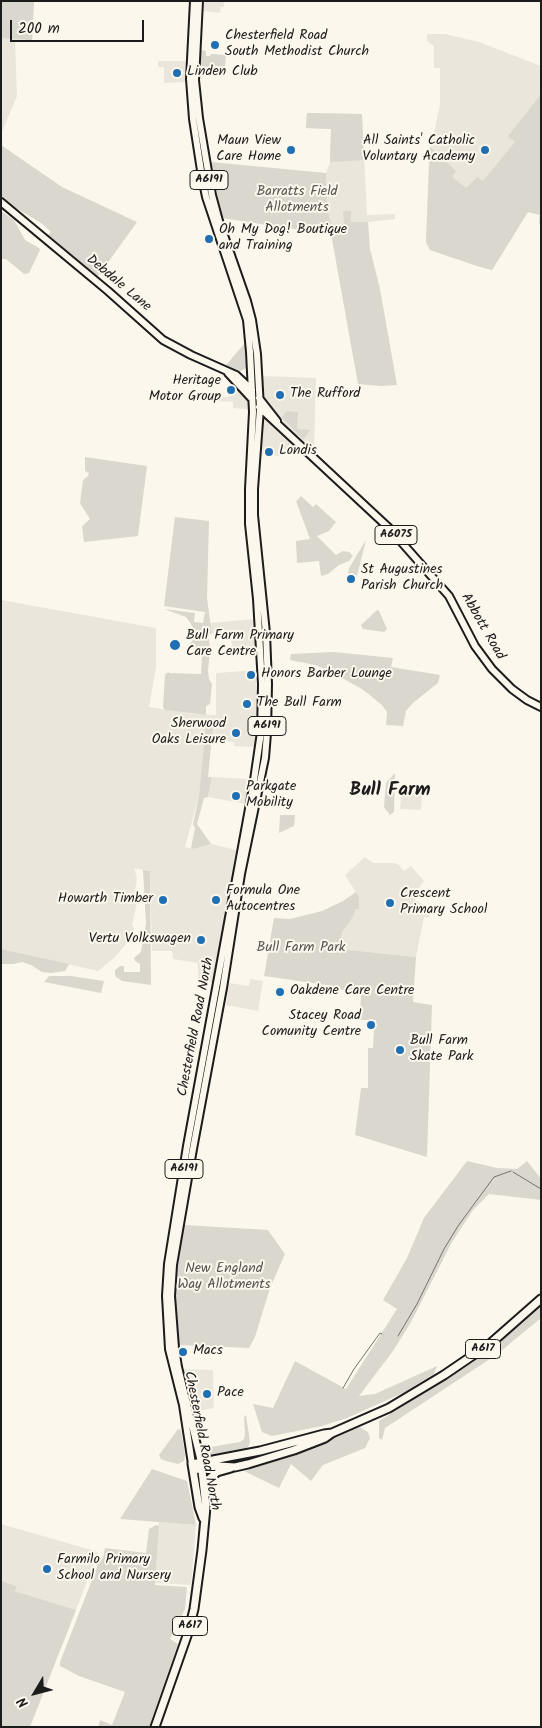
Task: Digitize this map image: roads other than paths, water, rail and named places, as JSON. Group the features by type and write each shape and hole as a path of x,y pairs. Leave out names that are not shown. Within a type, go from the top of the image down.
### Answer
{"highway":[{"name":"A617","path":"204,1484 217,1472 294,1450 325,1438 332,1433 388,1408 444,1375 491,1343 541,1298"},
{"name":"A617","path":"193,1467 332,1433"},
{"name":"A617","path":"201,1465 235,1467"},
{"name":"Chesterfield Road North","path":"201,1465 206,1507 204,1521"},
{"name":"Chesterfield Road North","path":"193,1467 199,1507 204,1521"},
{"name":"A617","path":"156,1727 194,1610 204,1521"}],"main road":[{"name":"A6191","path":"194,1 190,79 193,119 202,177 209,206 247,320 252,389 256,399"},
{"name":"A6191","path":"199,1 195,80 199,118 212,195 252,320 257,354 256,399"},
{"name":"Debdale Lane","path":"1,202 164,340 236,375 252,389"},
{"path":"236,375 244,375 251,367"},
{"name":"Debdale Lane","path":"228,372 256,399"},
{"name":"A6075","path":"256,399 260,408"},
{"name":"Abbott Road","path":"256,399 280,425 389,528 436,580 457,609 475,646 496,674 527,700 541,707"},
{"name":"Chesterfield Road North","path":"193,1467 183,1405 170,1349 166,1296 168,1264 200,1092 261,732 259,631 249,524 248,489 256,399"},
{"name":"Abbott Road","path":"260,408 280,425"},
{"name":"Chesterfield Road North","path":"200,1092 223,988 243,865 266,746 268,684 266,633 254,515 260,408"},
{"path":"258,429 264,420 273,421"},
{"name":"Chesterfield Road North","path":"183,1188 173,1266 172,1313 178,1367 201,1465"}],"waterway":[{"path":"398,1336 458,1226 494,1177 511,1171"},
{"path":"513,1172 541,1189"},
{"path":"343,1388 354,1369 380,1333 382,1334"}],"place":[{"name":"Chesterfield Road South Methodist Church","path":"215,45"},
{"name":"Linden Club","path":"177,73"},
{"name":"Maun View Care Home","path":"291,150"},
{"name":"All Saints' Catholic Voluntary Academy","path":"485,150"},
{"name":"Oh My Dog! Boutique and Training","path":"209,239"},
{"name":"Heritage Motor Group","path":"231,390"},
{"name":"The Rufford","path":"280,395"},
{"name":"Londis","path":"269,452"},
{"name":"St Augustines Parish Church","path":"351,579"},
{"name":"Bull Farm Primary Care Centre","path":"175,645"},
{"name":"Honors Barber Lounge","path":"251,675"},
{"name":"The Bull Farm","path":"247,704"},
{"name":"Sherwood Oaks Leisure","path":"236,733"},
{"name":"Parkgate Mobility","path":"236,796"},
{"name":"Howarth Timber","path":"163,900"},
{"name":"Formula One Autocentres","path":"216,900"},
{"name":"Crescent Primary School","path":"390,903"},
{"name":"Vertu Volkswagen","path":"201,940"},
{"name":"Oakdene Care Centre","path":"280,992"},
{"name":"Stacey Road Comunity Centre","path":"371,1025"},
{"name":"Bull Farm Skate Park","path":"400,1050"},
{"name":"Macs","path":"183,1352"},
{"name":"Pace","path":"207,1394"},
{"name":"Farmilo Primary School and Nursery","path":"47,1569"}],"district":[{"name":"Bull Farm","path":"390,792"}],"park label":[{"name":"Barratts Field Allotments","path":"297,202"},
{"name":"Bull Farm Park","path":"301,949"},
{"name":"New England Way Allotments","path":"224,1278"}]}
